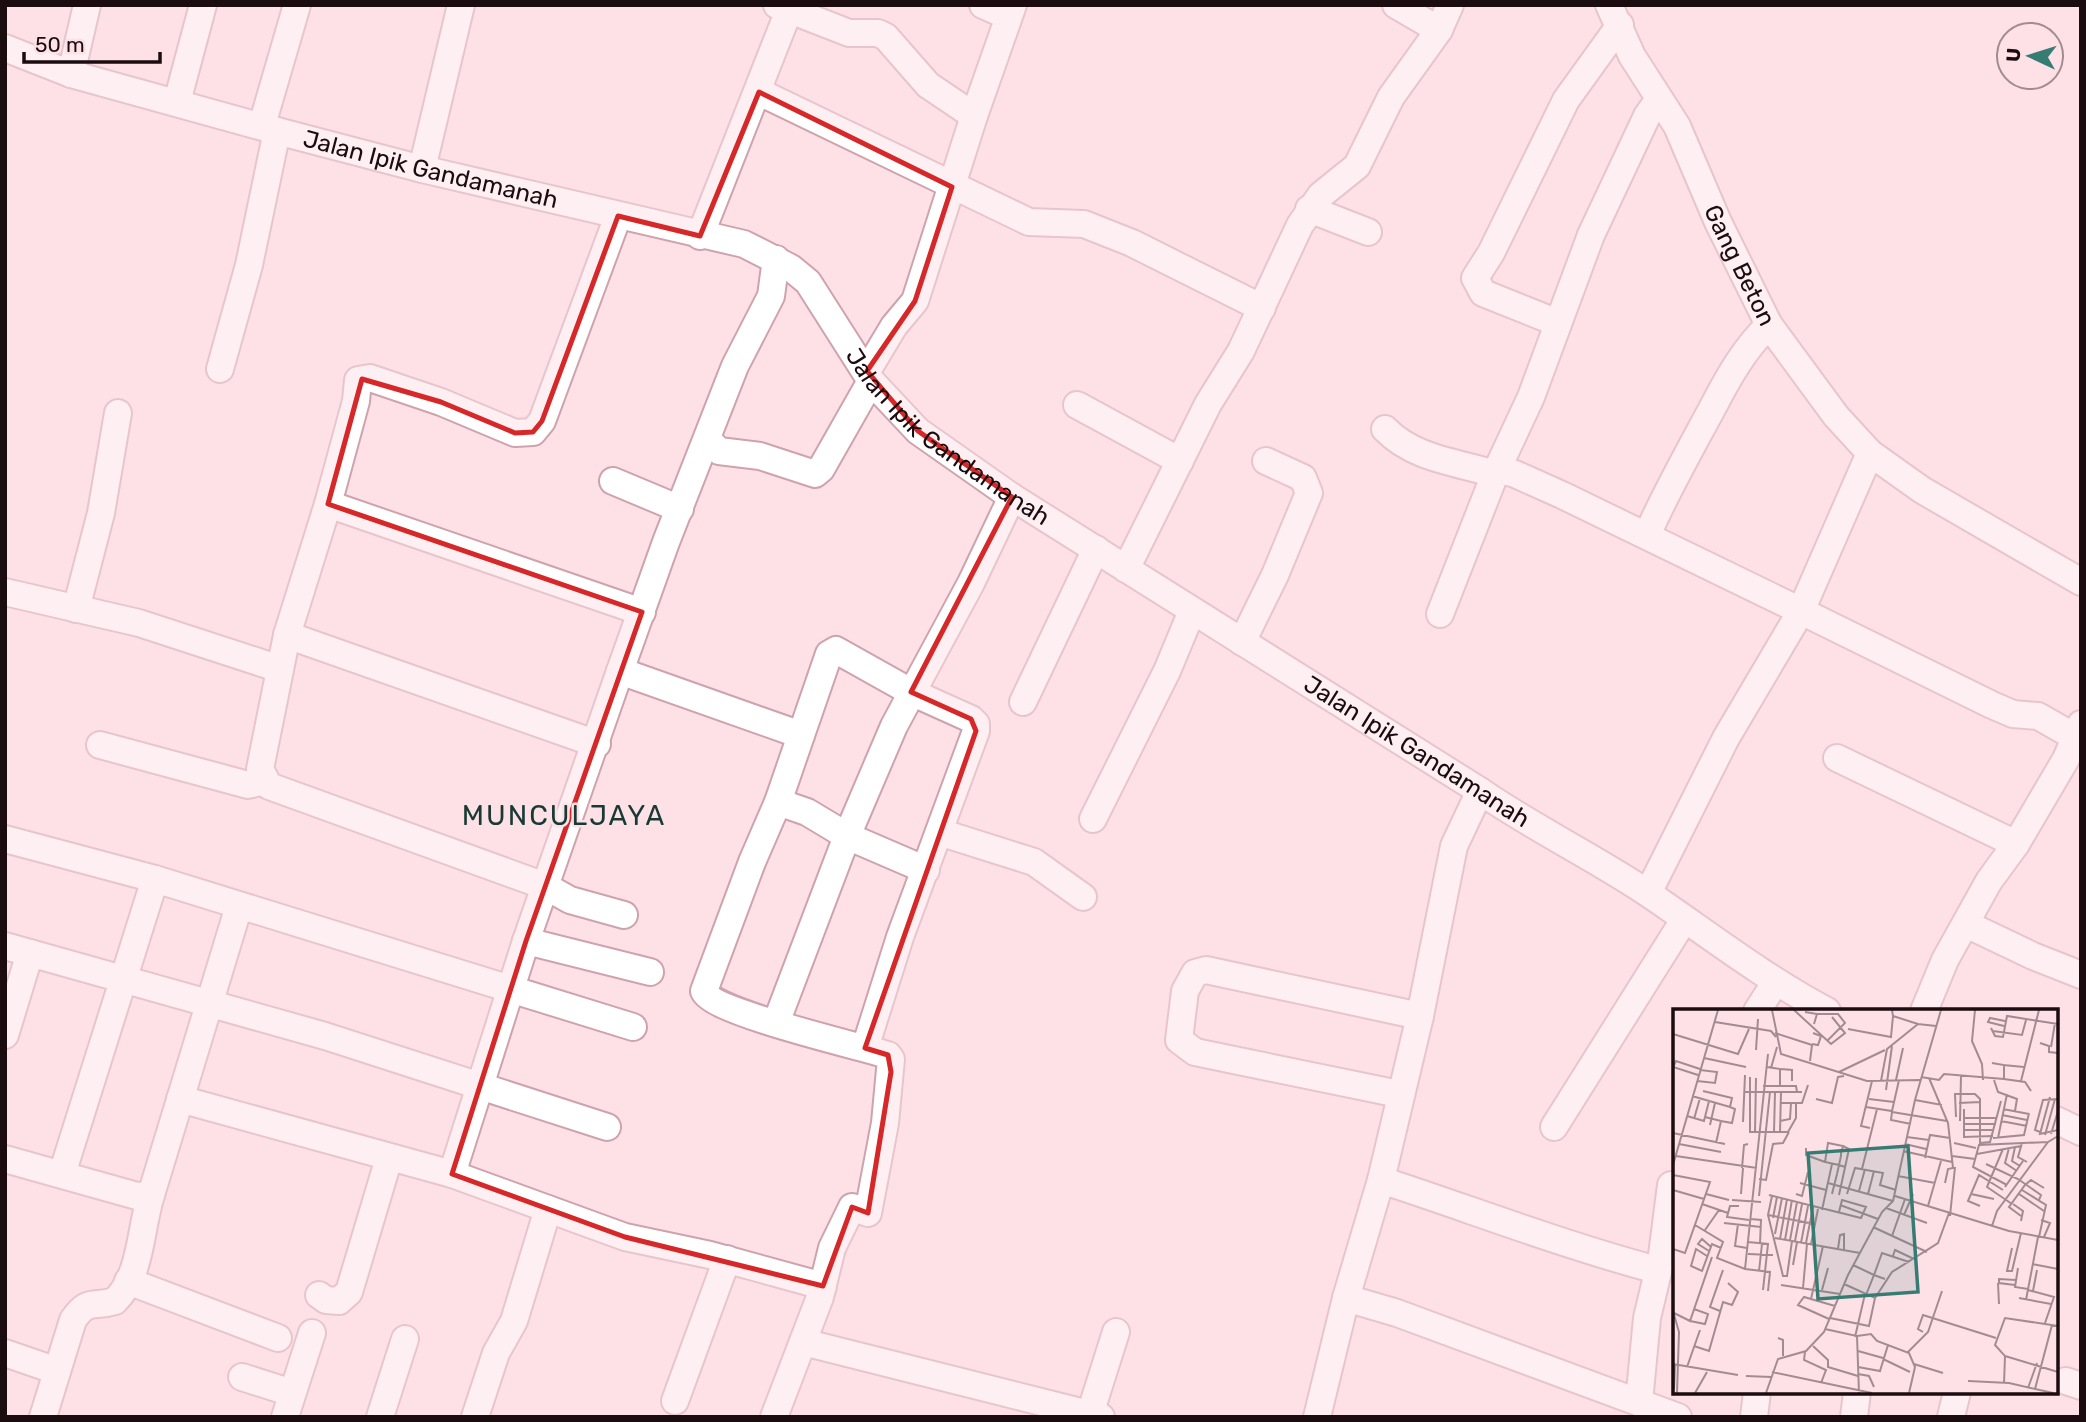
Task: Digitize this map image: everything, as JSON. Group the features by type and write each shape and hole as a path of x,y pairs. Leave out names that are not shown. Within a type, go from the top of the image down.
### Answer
{"street":[{"path":"71,74 87,5"},
{"path":"177,102 203,5"},
{"path":"220,369 252,252 270,128 297,5"},
{"path":"422,169 461,5"},
{"path":"707,439 719,451 760,456 815,474 821,469 894,326 915,301 1010,11 983,5"},
{"path":"1396,5 1439,30"},
{"path":"1126,569 1262,308 1309,209 1321,195 1357,166 1391,97 1439,30 1450,5"},
{"path":"700,236 759,92 786,7 849,33 878,33 886,37 928,85 974,116"},
{"path":"1558,323 1483,293 1475,278 1491,253 1566,100 1615,15"},
{"name":"Gang Beton","path":"1615,15 1632,56 1677,126 1718,222 1769,325 1836,416 1870,453 1922,490 2081,582"},
{"name":"Jalan Ipik Gandamanah","path":"5,48 71,74 422,169 700,236 744,244 776,259 808,282 869,376 918,431 1012,497 1480,791 1531,826 1648,893 1776,983 1823,1009"},
{"path":"759,92 1029,222 1084,224 1132,243 1262,308"},
{"path":"1440,614 1495,474 1531,397 1591,234 1647,116 1659,99"},
{"path":"1309,209 1368,232"},
{"path":"618,216 538,427 533,432 515,433 441,402 362,379 357,384 356,401 328,504 287,635 260,769 264,782 269,786 545,886 570,900 624,915"},
{"path":"452,1174 526,941 597,744 620,671 736,366 771,296 776,259"},
{"path":"1647,535 1676,470 1720,390 1753,340 1769,325"},
{"path":"1077,405 1180,461"},
{"path":"76,609 101,513 118,413"},
{"path":"1385,429 1401,442 1433,459 1495,474 1505,471 1515,474 1647,535 1992,705 2013,714 2038,716 2076,746 2016,844 1989,881 1945,960 1925,1009"},
{"path":"1648,893 1726,738 1801,611 1870,453"},
{"path":"1242,642 1275,575 1309,493 1303,478 1266,461"},
{"path":"613,481 680,509"},
{"path":"776,1023 848,836 911,692 971,583 1012,497"},
{"path":"328,504 642,612"},
{"path":"1023,702 1096,550"},
{"path":"5,592 139,623 279,669"},
{"path":"1093,819 1167,670 1192,611"},
{"path":"287,635 597,744"},
{"path":"783,1415 832,1248 852,1208 868,1213 874,1188 891,1059 888,1055 776,1023 713,1001 704,991 752,862 778,802 830,654 836,650 976,724 865,1048"},
{"path":"620,671 801,735"},
{"path":"100,745 248,785 264,782"},
{"path":"1837,758 2016,844"},
{"path":"1317,1417 1346,1298 1381,1181 1399,1094 1420,1016 1454,846 1480,791"},
{"path":"778,802 807,812 848,836 926,870"},
{"path":"939,832 1034,862 1083,897"},
{"path":"5,839 155,879 633,1027"},
{"path":"62,1174 155,879"},
{"path":"43,1417 73,1320 80,1310 92,1302 115,1301 128,1281 140,1247 151,1195 208,1002 239,906"},
{"path":"1553,1127 1684,920"},
{"path":"1966,924 2081,975"},
{"path":"526,941 650,972"},
{"path":"5,1035 18,949 208,1002 607,1127"},
{"path":"1399,1094 1195,1052 1179,1040 1185,991 1195,973 1206,970 1420,1016"},
{"path":"1758,1009 1776,983"},
{"path":"180,1099 452,1174 625,1237 727,1259 823,1286"},
{"path":"2058,1121 2081,1132"},
{"path":"319,1295 326,1300 339,1301 349,1292 389,1158"},
{"path":"5,1159 137,1196 151,1195"},
{"path":"1381,1181 1474,1210 1575,1248 1665,1262"},
{"path":"1639,1402 1647,1318 1665,1262 1671,1185"},
{"path":"475,1417 496,1353 514,1321 548,1209"},
{"path":"675,1401 727,1259"},
{"path":"128,1281 278,1338"},
{"path":"1346,1298 1396,1313 1678,1417"},
{"path":"803,1342 1012,1407 1095,1415 1116,1332"},
{"path":"242,1377 288,1405 312,1333"},
{"path":"380,1417 405,1339"},
{"path":"5,1353 57,1371"},
{"path":"1754,1417 1758,1394"},
{"path":"1854,1417 1857,1394"},
{"path":"1951,1417 1957,1394"}],"highlighted area":[{"path":"759,92 952,187 915,301 867,371 918,431 1012,497 911,692 971,719 976,731 865,1048 888,1055 891,1072 868,1213 852,1207 823,1286 625,1237 452,1174 526,941 642,612 328,504 362,379 441,402 515,433 533,432 542,421 618,216 700,236"}],"district":[{"name":"MUNCULJAYA","path":"564,815"}]}
